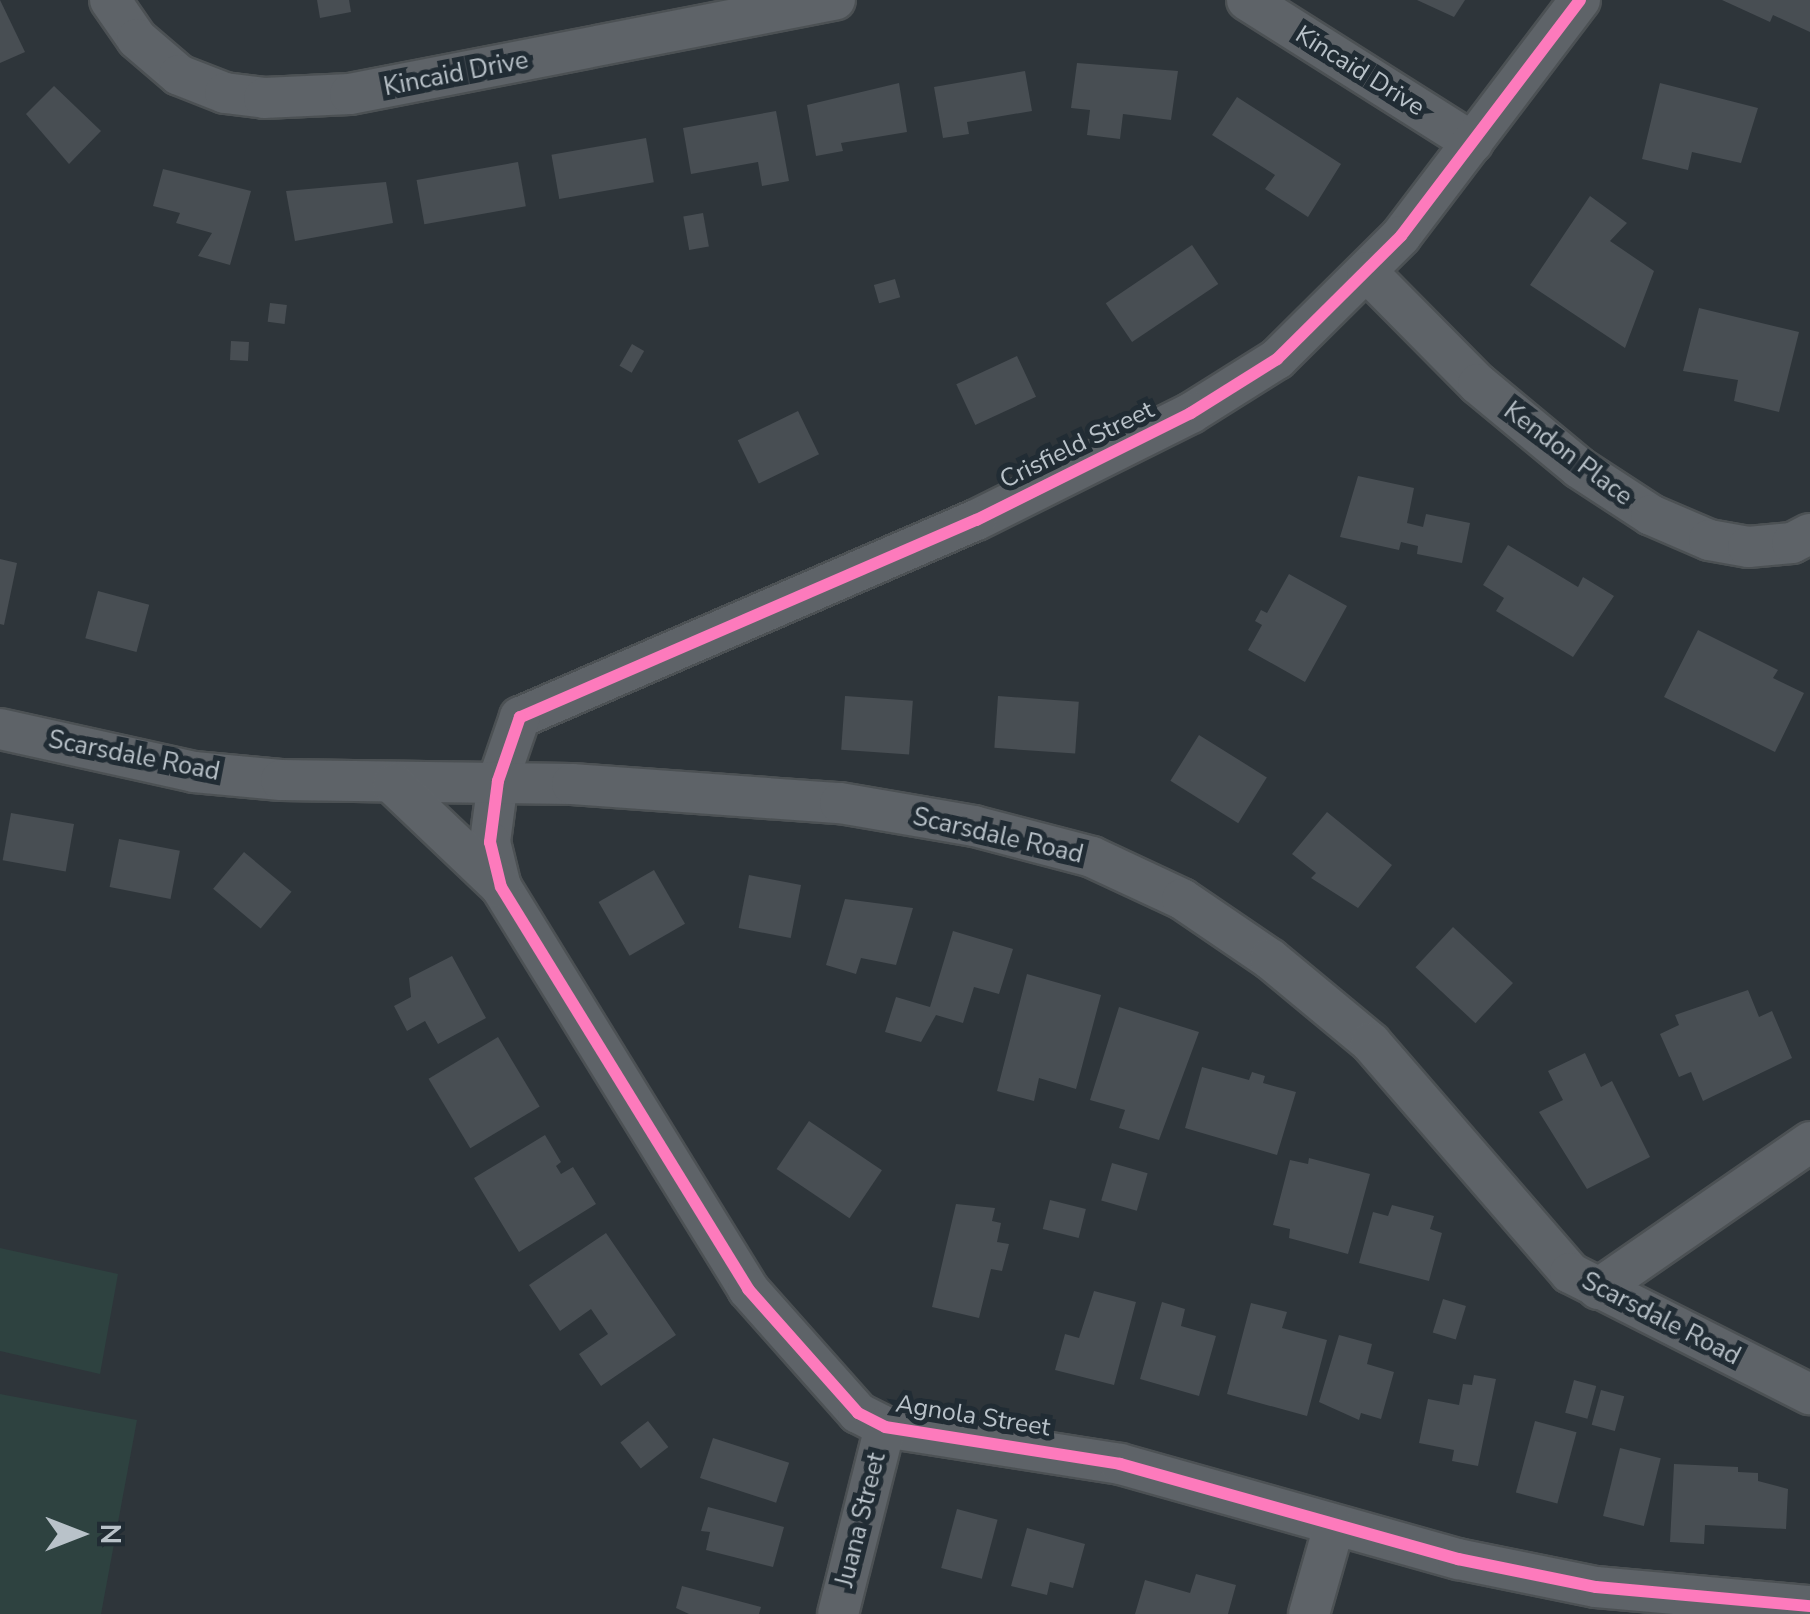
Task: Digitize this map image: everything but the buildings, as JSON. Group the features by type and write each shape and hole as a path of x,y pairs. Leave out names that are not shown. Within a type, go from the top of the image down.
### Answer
{"street":[{"name":"Kincaid Drive","path":"110,0 137,39 179,76 264,98 350,94 835,0"},
{"name":"Kincaid Drive","path":"1247,0 1473,143"},
{"name":"Crisfield Street","path":"498,782 520,717 976,520 1191,413 1277,359 1367,272 1473,143 1580,0"},
{"name":"Kendon Place","path":"1367,272 1478,384 1580,468 1651,516 1709,540 1748,547 1792,543 1810,534"},
{"name":"Scarsdale Road","path":"0,728 194,772 393,784 498,782 840,803 974,826 1092,857 1182,899 1270,959 1371,1043 1570,1273 1810,1394"},
{"name":"Agnola Street","path":"498,782 490,842 502,886 748,1289 858,1413 885,1427 1120,1464 1334,1526 1596,1587 1810,1606"},
{"path":"393,784 502,886"},
{"path":"1598,1289 1810,1142"},
{"name":"Juana Street","path":"838,1614 885,1427"},
{"path":"1310,1614 1334,1526"}],"green space":[{"path":"0,1248 118,1274 100,1374 0,1351"},
{"path":"0,1394 137,1420 101,1614 0,1614"}],"cycle path":[{"path":"1580,0 1401,236 1277,359 1191,413 976,520 520,717 498,781 490,842 501,887 748,1289 858,1413 885,1427 1120,1464 1458,1559 1596,1587 1810,1606"}]}
